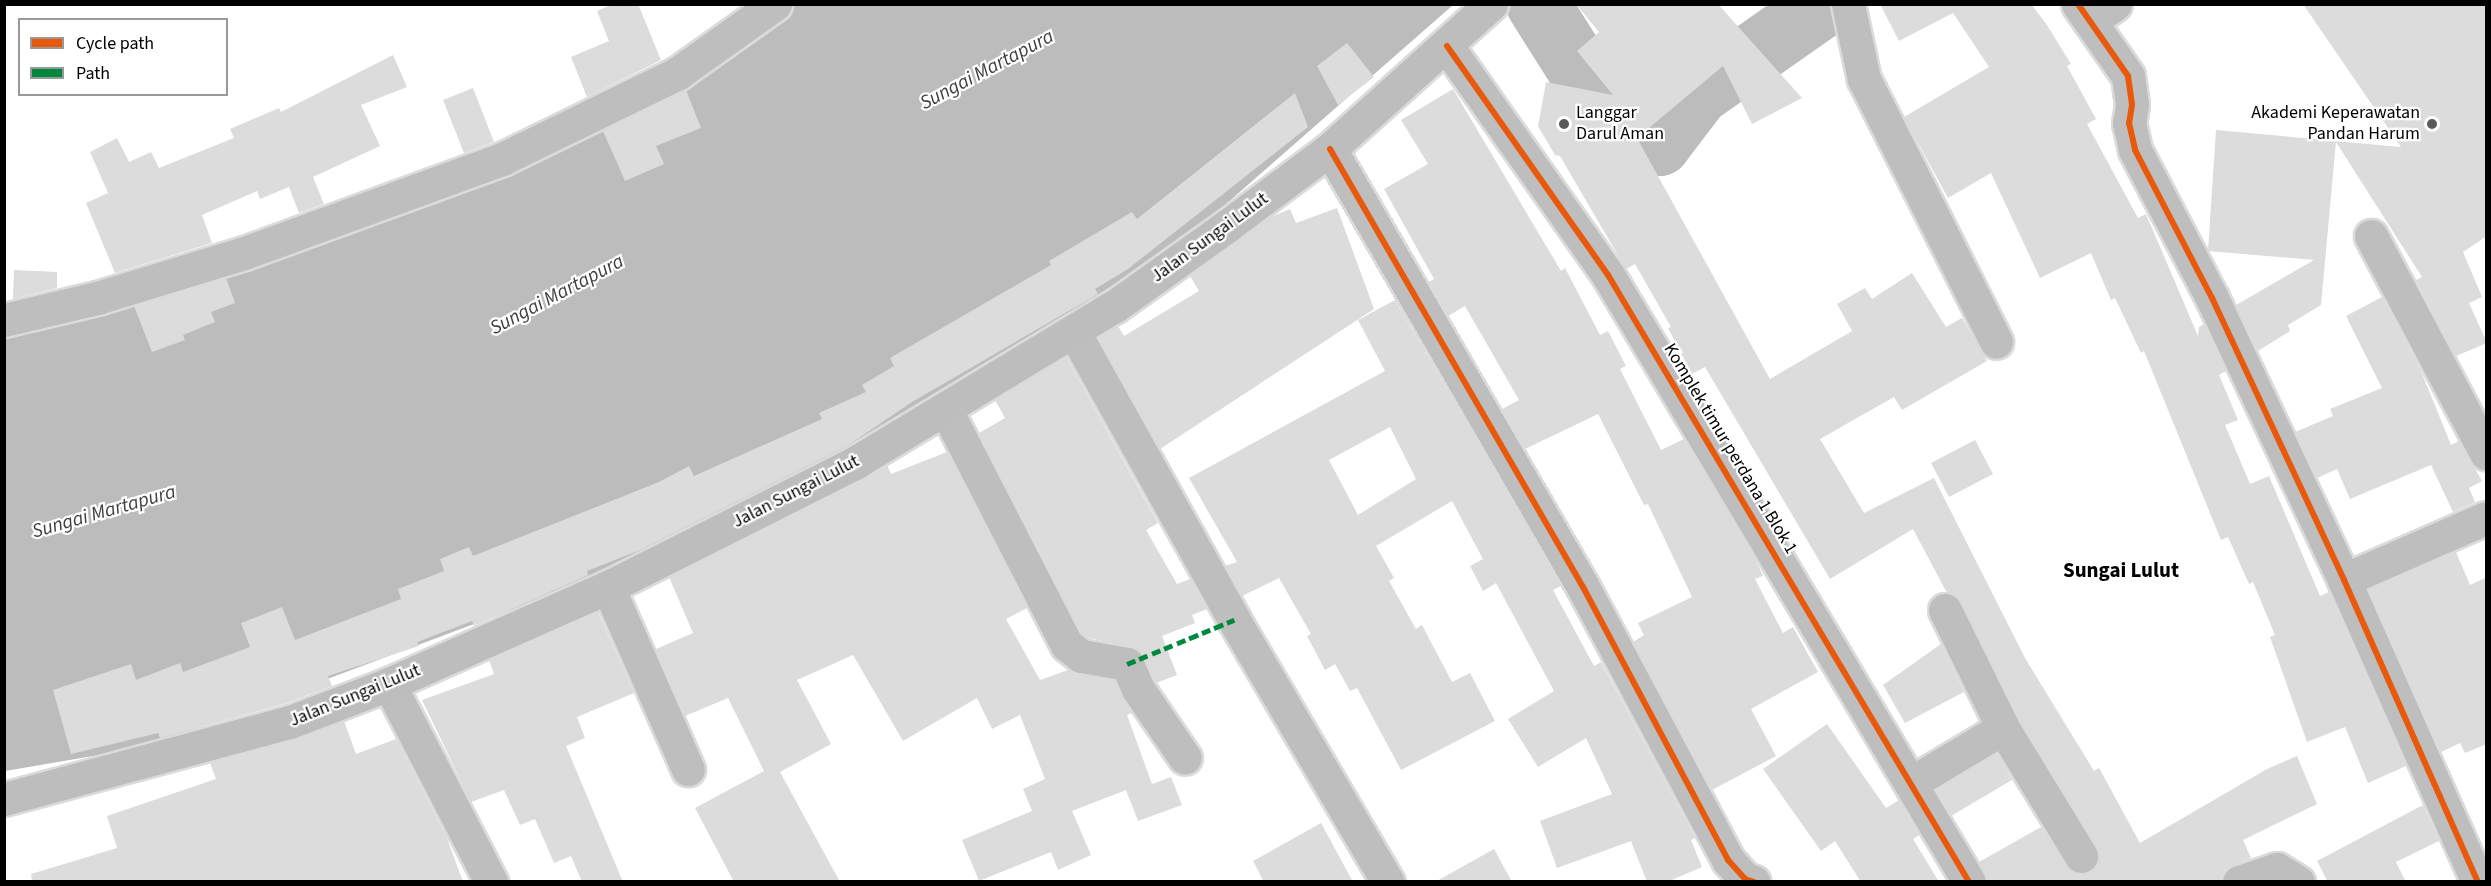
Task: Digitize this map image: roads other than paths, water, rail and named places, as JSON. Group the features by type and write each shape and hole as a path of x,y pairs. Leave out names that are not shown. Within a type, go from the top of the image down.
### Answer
{"main road":[{"name":"Jalan Sungai Lulut","path":"4,799 279,725 389,684 608,587 856,462 946,410 1115,306 1330,149 1491,4"}],"street":[{"path":"4,320 97,298 244,253 502,159 678,73 775,4"},
{"path":"1848,6 1864,79 1996,342"},
{"path":"2095,10 2128,76 2132,105 2129,123 2135,150 2212,298 2344,580 2478,882"},
{"name":"Komplek timur perdana 1 Blok 1","path":"1447,46 1608,275 1969,882"},
{"path":"1330,149 1582,587 1728,860 1745,879 1754,882"},
{"path":"2371,236 2487,453"},
{"path":"1074,332 1234,620 1388,882"},
{"path":"946,410 1067,645 1081,656 1127,664 1138,689 1185,758"},
{"path":"2344,580 2487,518"},
{"path":"608,587 688,768"},
{"path":"1945,610 2003,728 2081,856"},
{"path":"389,684 491,882"},
{"path":"1911,783 2003,728"},
{"path":"2239,882 2277,869 2298,882"}],"water":[{"name":"Sungai Martapura","path":"794,5 1453,5 1168,255 788,485 538,600 146,747 5,771 5,334 692,79"}],"waterway":[{"path":"1538,4 1619,132 1659,144 1698,93 1825,4"}],"place":[{"name":"Langgar Darul Aman","path":"1564,124"},
{"name":"Akademi Keperawatan Pandan Harum","path":"2432,124"}],"district":[{"name":"Sungai Lulut","path":"2121,570"}]}
